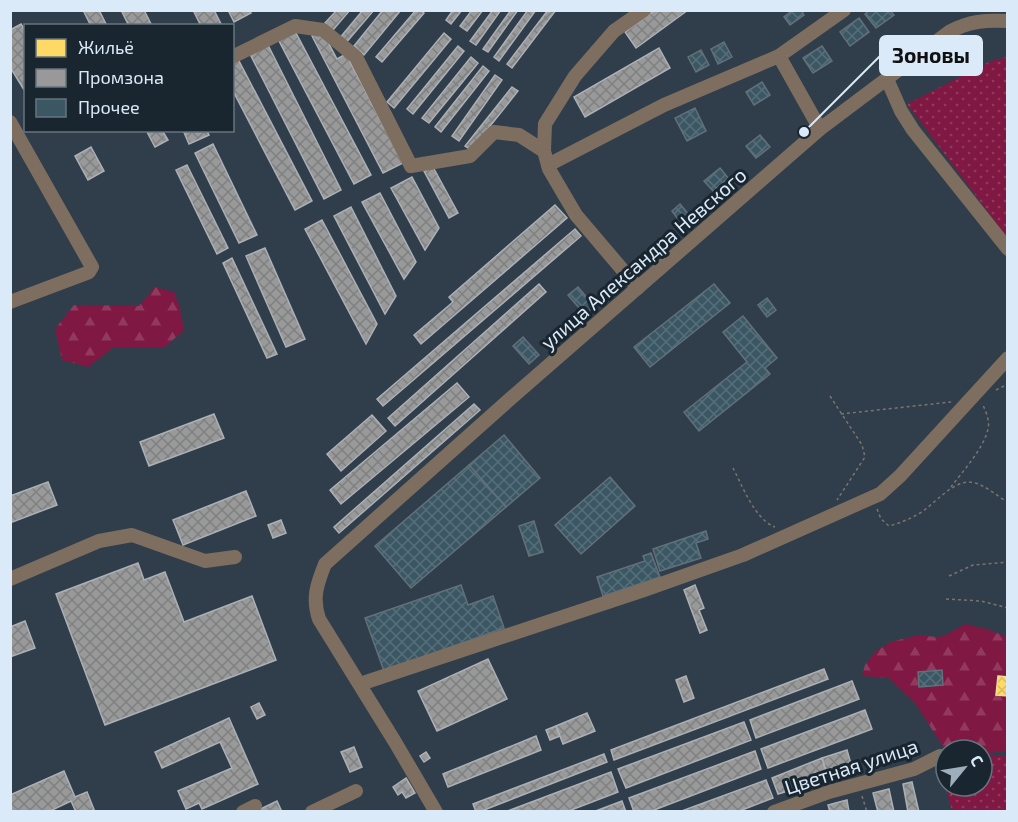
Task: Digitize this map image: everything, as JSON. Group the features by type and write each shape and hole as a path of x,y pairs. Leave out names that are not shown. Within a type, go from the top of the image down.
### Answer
{"street":[{"path":"638,288 576,215 548,165 543,151 545,123 575,76 614,32 644,10"},
{"path":"548,165 664,105 779,56 844,10"},
{"name":"улица Александра Невского","path":"360,684 319,619 315,606 317,582 325,564 820,129 973,16 982,20 1008,21"},
{"path":"234,56 295,26 323,30 356,57 411,166 470,156 495,132 519,135 543,151"},
{"path":"779,56 820,129"},
{"path":"887,79 901,111 913,130 1008,249"},
{"path":"10,122 92,267 89,272 10,302"},
{"path":"436,812 360,684 743,555 880,494 900,476 1008,358"},
{"path":"10,579 99,541 132,535 205,561 235,557"},
{"name":"Цветная улица","path":"774,812 829,792 915,769 934,759"},
{"path":"312,812 356,791"}],"path":[{"path":"989,392 1008,384"},
{"path":"830,396 862,445 866,457 833,505"},
{"path":"841,414 969,400 978,396 986,411 989,426 984,441 950,489"},
{"path":"733,468 758,513 768,524 797,531"},
{"path":"873,497 881,519 889,526 902,523 921,512 950,489 966,482 977,483 1008,502"},
{"path":"950,576 973,566 1008,562"},
{"path":"946,599 981,601 1008,608"},
{"path":"858,784 867,812"}],"green space":[{"path":"1008,57 1007,237 907,104 991,61"},
{"path":"155,287 174,292 184,330 165,347 114,347 88,367 62,360 55,329 74,305 139,306"},
{"path":"965,624 1007,637 1007,751 994,753 994,738 938,738 915,703 889,678 862,676 865,665 876,651 891,642 918,635 944,636"},
{"path":"1007,755 1007,811 952,811 948,798 994,798 994,756"}],"building: Жильё":[{"path":"998,676 1008,677 1008,696 996,695"}],"building: Промзона":[{"path":"83,10 99,10 106,24 90,24"},
{"path":"121,10 144,10 151,24 128,24"},
{"path":"193,10 214,10 221,24 200,24"},
{"path":"228,10 249,10 251,13 234,22"},
{"path":"337,10 350,10 333,30 325,23"},
{"path":"363,10 374,10 345,44 339,39"},
{"path":"383,10 401,10 364,55 354,46"},
{"path":"416,10 424,13 382,62 376,57"},
{"path":"453,10 462,10 451,24 446,20"},
{"path":"472,10 483,10 467,31 460,26"},
{"path":"493,10 501,10 476,45 470,41"},
{"path":"511,10 518,10 488,52 483,49"},
{"path":"528,10 536,10 499,61 494,57"},
{"path":"548,10 556,10 512,68 507,64"},
{"path":"655,10 688,10 636,48 625,32"},
{"path":"21,24 24,29 24,90 10,67 10,30"},
{"path":"295,31 371,175 354,184 278,39"},
{"path":"444,33 451,39 394,108 387,102"},
{"path":"317,34 328,42 337,59 346,54 403,163 383,173 312,36"},
{"path":"268,45 341,190 324,199 250,54"},
{"path":"458,46 464,51 413,114 407,109"},
{"path":"659,48 670,68 585,117 574,97"},
{"path":"471,57 478,63 429,123 422,118"},
{"path":"238,59 312,201 295,210 234,93 234,61"},
{"path":"483,66 489,71 441,132 435,127"},
{"path":"495,75 502,80 459,141 452,136"},
{"path":"512,87 518,91 471,150 465,146"},
{"path":"147,132 163,132 168,140 155,147"},
{"path":"184,132 208,132 209,135 189,144"},
{"path":"213,144 257,235 239,243 195,153"},
{"path":"91,147 104,171 88,180 75,156"},
{"path":"187,165 228,248 217,254 176,170"},
{"path":"433,167 458,213 449,218 424,171"},
{"path":"412,177 439,228 425,250 391,188"},
{"path":"380,193 416,262 404,279 362,202"},
{"path":"555,205 567,218 421,344 414,335 453,302 449,297"},
{"path":"351,207 396,296 385,314 334,216"},
{"path":"322,220 377,324 366,344 305,229"},
{"path":"575,229 581,236 383,406 377,399"},
{"path":"265,248 305,339 286,347 246,256"},
{"path":"232,258 277,354 267,358 223,263"},
{"path":"539,284 546,292 395,426 388,418"},
{"path":"457,383 469,397 341,504 330,490"},
{"path":"474,404 480,410 339,533 334,527"},
{"path":"214,414 224,438 149,466 140,442"},
{"path":"372,415 386,431 341,471 327,454"},
{"path":"48,482 57,505 10,523 10,496"},
{"path":"246,491 256,516 183,545 173,520"},
{"path":"281,520 286,533 273,538 268,525"},
{"path":"138,563 144,580 165,572 184,622 252,596 276,660 105,725 56,594"},
{"path":"695,585 704,608 699,610 707,630 700,633 684,590"},
{"path":"25,621 35,648 10,657 10,627"},
{"path":"488,659 507,699 437,731 418,691"},
{"path":"824,669 828,679 614,760 611,750"},
{"path":"686,676 694,698 684,702 676,680"},
{"path":"852,681 859,699 756,738 750,720"},
{"path":"259,703 265,715 257,719 251,707"},
{"path":"865,710 872,729 768,768 761,749"},
{"path":"587,713 595,731 563,744 556,726"},
{"path":"229,718 258,784 202,809 199,803 186,809 178,791 232,768 220,742 162,768 155,752"},
{"path":"744,722 751,740 626,788 618,769"},
{"path":"556,726 560,736 550,740 546,730"},
{"path":"536,736 541,750 448,787 443,774"},
{"path":"354,747 362,767 350,772 341,752"},
{"path":"847,750 853,771 828,779 822,758"},
{"path":"755,751 761,769 649,812 634,812 629,798"},
{"path":"426,752 430,758 424,762 420,756"},
{"path":"604,754 607,762 476,812 473,804"},
{"path":"822,758 828,779 778,794 772,778"},
{"path":"64,771 75,797 87,792 95,812 76,812 71,801 48,812 10,812 10,795"},
{"path":"611,772 618,792 566,812 505,812"},
{"path":"406,778 415,793 406,798 402,792 398,795 393,787"},
{"path":"766,780 773,798 737,812 679,812"},
{"path":"912,782 919,812 908,812 903,784"},
{"path":"889,789 894,812 878,812 873,793"},
{"path":"847,800 849,812 830,812 828,805"},
{"path":"277,801 282,812 254,812"},
{"path":"622,801 626,812 593,812"}],"building: Прочее":[{"path":"793,10 801,10 804,15 790,25 784,17"},
{"path":"870,10 890,10 894,15 876,28 865,14"},
{"path":"859,18 869,32 850,46 840,32"},
{"path":"724,42 732,57 718,64 711,49"},
{"path":"822,46 832,61 813,73 803,58"},
{"path":"701,50 709,65 696,72 688,57"},
{"path":"762,82 770,95 754,105 746,92"},
{"path":"695,108 706,131 687,141 675,118"},
{"path":"760,135 770,147 756,158 746,146"},
{"path":"720,168 728,178 713,191 704,181"},
{"path":"680,204 694,221 685,228 672,211"},
{"path":"714,284 730,303 650,367 634,347"},
{"path":"578,287 594,306 585,315 568,295"},
{"path":"767,298 776,310 767,317 758,305"},
{"path":"743,316 777,358 765,368 770,374 699,431 684,412 747,362 723,332"},
{"path":"523,337 539,355 529,364 513,346"},
{"path":"504,435 540,478 506,507 469,465"},
{"path":"469,465 506,507 411,588 375,546"},
{"path":"610,477 635,506 581,554 555,525"},
{"path":"534,521 543,552 529,556 519,526"},
{"path":"706,531 708,539 696,543 701,558 660,571 653,549"},
{"path":"651,553 660,577 603,596 597,577 645,561 643,556"},
{"path":"461,585 468,605 493,596 504,628 384,671 365,618"},
{"path":"942,670 943,685 919,687 918,672"}],"place":[{"name":"Зоновы","path":"804,132"}]}
